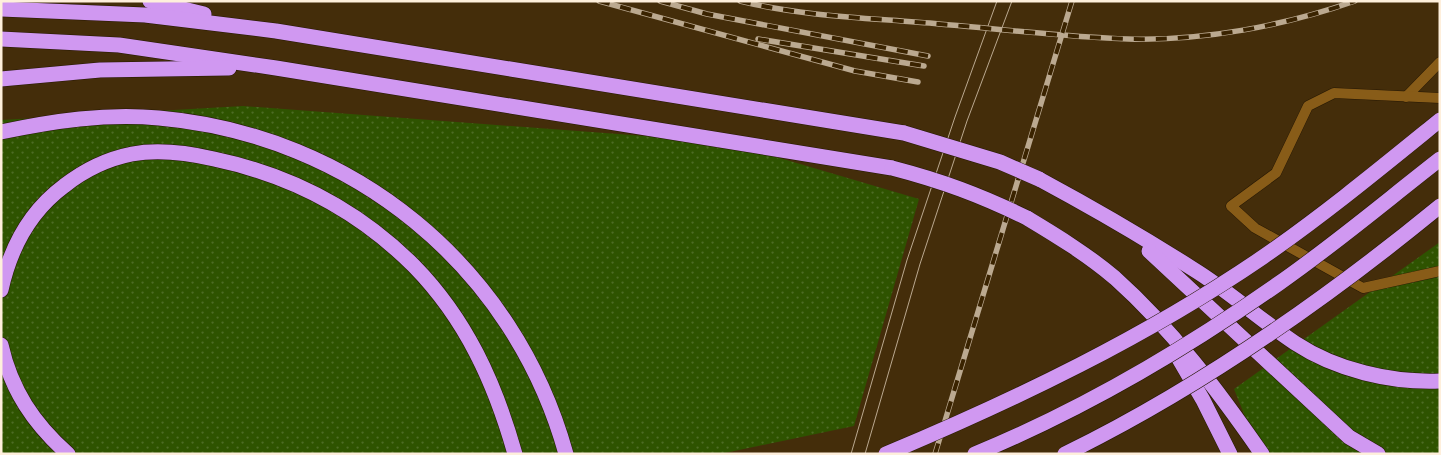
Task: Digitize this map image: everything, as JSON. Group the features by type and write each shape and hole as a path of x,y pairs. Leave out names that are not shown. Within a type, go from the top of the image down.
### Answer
{"highway":[{"path":"150,1 276,31"},
{"path":"1,8 145,15 276,31 904,133 984,157 1039,178 1195,269 1296,343 1330,361 1363,372 1401,380 1440,381"},
{"path":"8,39 119,45 276,68 892,168 939,180 981,195 1027,218 1068,242 1114,278 1155,318 1203,374 1262,454"},
{"path":"5,79 100,70 276,68"},
{"path":"1,132 38,124 116,116 158,117 199,123 279,144 323,161 363,183 404,211 442,244 474,279 501,314 525,355 546,397 566,454"},
{"path":"886,454 980,414 1176,312 1263,257 1324,213 1440,120"},
{"path":"1,290 14,248 25,227 55,193 91,169 132,154 173,152 199,155 252,168 315,193 344,210 368,226 414,267 451,310 481,358 504,416 515,454"},
{"path":"975,454 1096,397 1188,344 1279,283 1440,159"},
{"path":"1065,454 1154,407 1272,332 1396,242 1440,206"},
{"path":"1111,220 1162,262 1349,437 1378,454"},
{"path":"1155,318 1203,400 1230,454"},
{"path":"1,345 12,381 22,402 41,427 68,454"}],"lane":[{"path":"1406,96 1440,62"},
{"path":"1440,98 1334,93 1308,106 1276,173 1231,206 1255,228 1363,288 1440,271"}],"green space":[{"path":"243,106 725,142 919,199 854,426 720,454 1,454 1,120"},
{"path":"1440,242 1440,454 1260,454 1234,389"}],"tram line":[{"path":"851,454 907,260 955,117 997,1"},
{"path":"865,454 920,264 967,121 1012,1"}],"railway":[{"path":"599,1 855,71 918,82"},
{"path":"660,1 707,14 928,56"},
{"path":"740,1 789,10 839,16 1057,35 1128,39 1185,37 1243,30 1300,18 1355,1"},
{"path":"935,454 1072,1"},
{"path":"758,39 924,66"}]}
